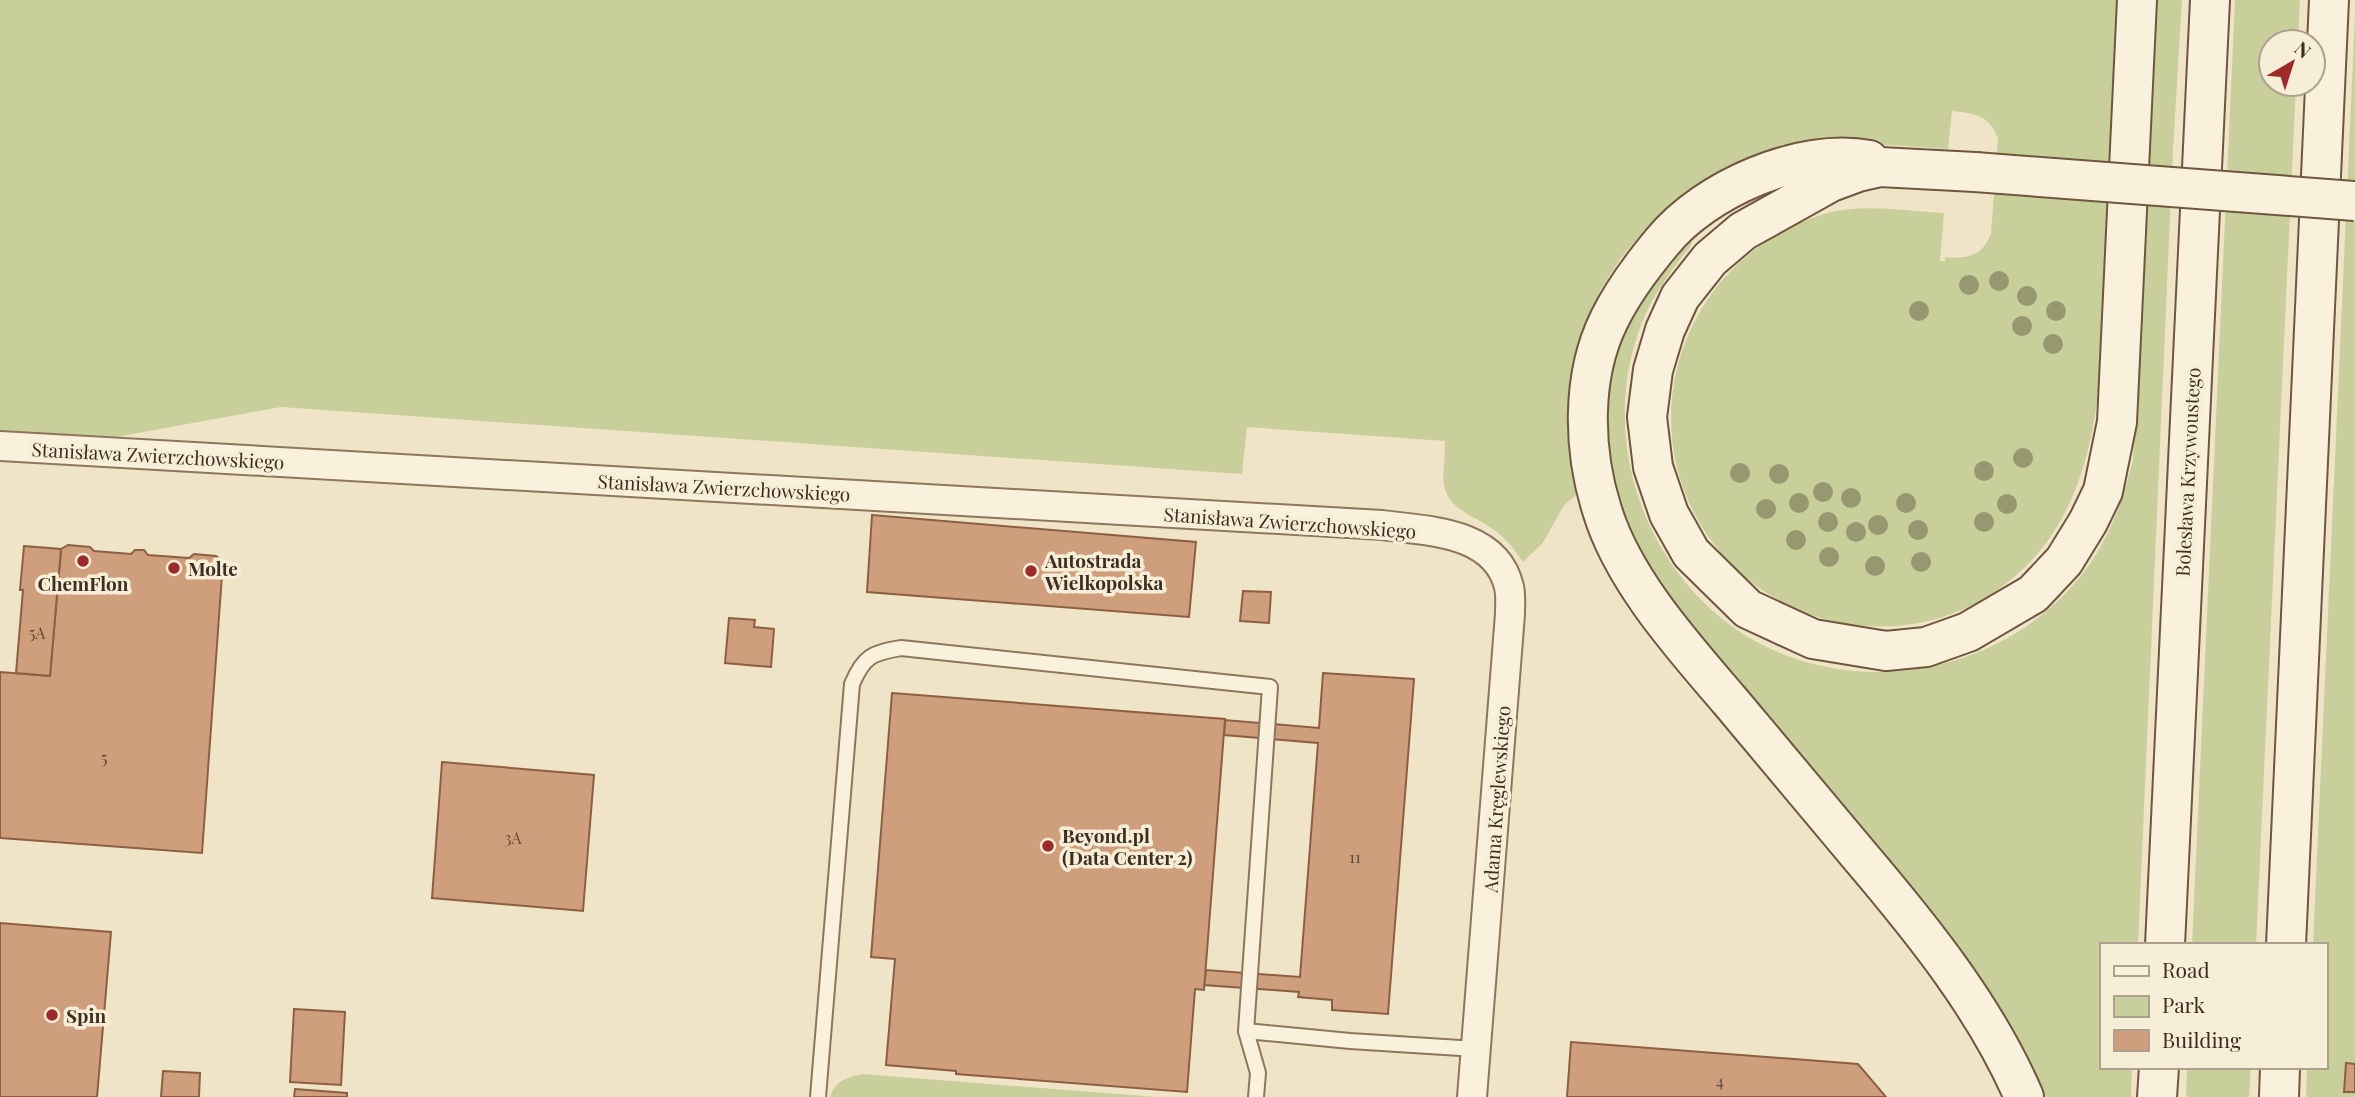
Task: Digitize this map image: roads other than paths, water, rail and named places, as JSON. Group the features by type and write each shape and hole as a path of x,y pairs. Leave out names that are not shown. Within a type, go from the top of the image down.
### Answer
{"main road":[{"path":"2137,0 2119,398 2117,422 2103,491 2064,561 2033,594 1968,632 1926,647 1886,651 1813,639 1748,609 1719,583 1691,553 1669,514 1653,467 1647,417 1653,369 1679,297 1710,259 1743,231 1831,182 1880,167 1975,172 2355,201"},
{"name":"Bolesława Krzywoustego","path":"2165,943 2210,0"},
{"path":"2286,943 2329,0"},
{"path":"1903,167 1860,158 1815,159 1729,187 1702,205 1669,233 1627,289 1609,321 1597,353 1588,426 1591,471 1602,513 1623,559 1670,630 1915,920 1968,997 2013,1072 2024,1097"},
{"path":"2157,1097 2159,1069"},
{"path":"2279,1097 2280,1069"}],"street":[{"name":"Stanisława Zwierzchowskiego","path":"0,446 1382,525 1448,534"},
{"name":"Adama Kręglewskiego","path":"1448,534 1478,545 1492,557 1503,571 1510,588 1472,1097"}],"lane":[{"path":"818,1097 852,684 860,666 876,652 901,648 1270,687 1246,1031 1258,1073 1256,1097"},
{"path":"1246,1031 1476,1049"}],"place":[{"name":"ChemFlon","path":"83,561"},
{"name":"Molte","path":"174,568"},
{"name":"Autostrada Wielkopolska","path":"1031,571"},
{"name":"Beyond.pl (Data Center 2)","path":"1048,846"},
{"name":"Spin","path":"52,1015"}]}
